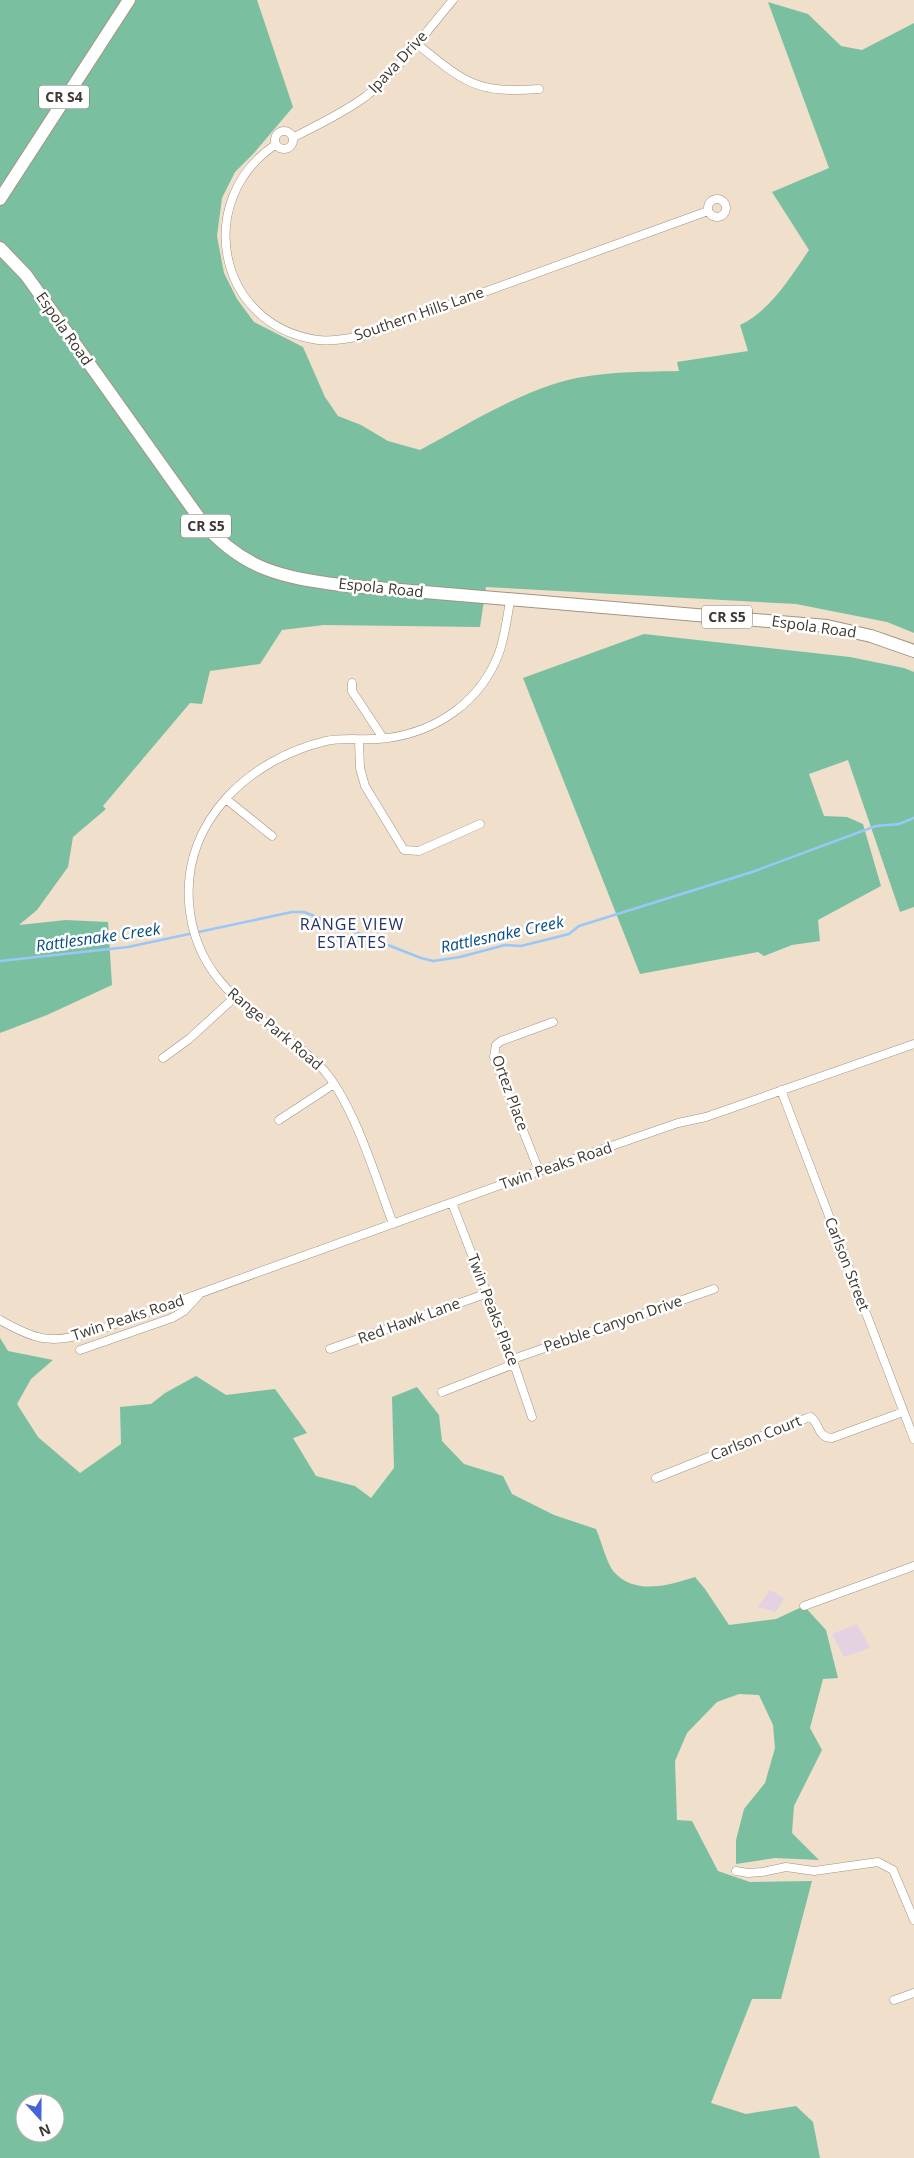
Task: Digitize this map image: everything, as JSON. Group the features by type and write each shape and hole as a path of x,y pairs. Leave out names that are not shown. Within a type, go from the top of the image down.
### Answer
{"main road":[{"name":"CR S4","path":"0,199 129,0"},
{"name":"Espola Road","path":"0,248 26,275 194,511 212,533 233,552 262,568 302,580 510,601 827,626 871,636 914,651"}],"street":[{"name":"Ipava Drive","path":"309,129 363,98 386,79 453,0"},
{"path":"417,44 462,79 489,89 506,92 539,89"},
{"name":"Southern Hills Lane","path":"294,137 309,129"},
{"name":"Southern Hills Lane","path":"280,131 288,131 294,137 294,144 288,150 281,150 276,145 275,137 280,131"},
{"name":"Southern Hills Lane","path":"276,145 248,167 236,187 228,207 225,251 243,294 260,313 277,326 318,340 363,336 708,211"},
{"name":"Range Park Road","path":"394,1224 348,1107 334,1084 316,1061 234,998 218,980 204,956 193,928 188,894 191,863 210,819 226,799 248,776 276,759 326,741 359,741 409,733 443,720 476,694 499,652 510,601"},
{"path":"352,684 352,691 383,738"},
{"path":"359,741 360,768 365,786 404,850 419,851 480,824"},
{"path":"226,799 272,836"},
{"path":"163,1058 189,1038 234,998"},
{"name":"Ortez Place","path":"539,1171 494,1057 494,1051 501,1041 553,1022"},
{"name":"Twin Peaks Road","path":"0,1320 40,1339 57,1340 103,1329 539,1171 678,1123 706,1117 914,1044"},
{"path":"279,1120 334,1084"},
{"name":"Carlson Street","path":"781,1090 914,1439"},
{"name":"Twin Peaks Place","path":"452,1203 488,1293 532,1417"},
{"name":"Pebble Canyon Drive","path":"442,1392 513,1362 714,1289"},
{"name":"Red Hawk Lane","path":"330,1350 488,1293"},
{"name":"Twin Peaks Road","path":"80,1350 172,1318 184,1311 200,1294"},
{"name":"Carlson Court","path":"656,1478 810,1417 815,1421 821,1435 826,1438 832,1438 903,1412"},
{"path":"804,1606 914,1566"},
{"path":"736,1871 748,1874 786,1867 814,1871 878,1862 894,1870 914,1920"},
{"path":"894,2000 914,1993"}],"shaded area":[{"path":"770,1590 784,1598 776,1612 758,1607"},
{"path":"857,1624 870,1648 844,1657 832,1634"}],"green space":[{"path":"0,0 257,0 293,107 254,153 235,172 222,198 217,236 224,273 237,299 254,322 303,347 325,397 338,416 361,425 388,441 420,450 502,405 554,384 600,374 679,371 677,362 748,351 740,325 751,319 770,302 787,282 809,250 772,192 829,168 768,2 808,14 841,46 862,50 914,23 914,633 887,622 796,604 486,587 480,627 324,625 282,630 260,664 210,671 202,704 190,703 103,806 106,809 73,837 68,867 37,910 19,925 66,920 108,922 112,985 47,1015 0,1033"},
{"path":"644,634 850,657 904,668 914,672 914,907 900,912 848,760 809,774 824,816 847,817 863,824 881,886 818,920 820,941 792,945 764,956 758,952 640,974 523,678"},
{"path":"0,1338 8,1351 53,1360 31,1379 17,1404 38,1437 80,1473 121,1444 120,1407 151,1404 165,1393 196,1376 226,1395 275,1389 307,1433 293,1438 316,1476 355,1486 371,1498 394,1468 392,1397 417,1387 439,1415 442,1441 464,1464 503,1476 512,1494 554,1515 596,1529 611,1568 623,1579 632,1584 653,1586 695,1577 729,1625 776,1619 804,1606 826,1630 838,1678 823,1679 810,1728 822,1750 794,1806 792,1833 819,1860 775,1858 736,1864 736,1840 744,1809 765,1783 775,1748 773,1725 759,1695 739,1694 717,1702 687,1733 675,1761 677,1820 692,1821 718,1871 750,1882 812,1881 781,1999 752,1999 711,2103 746,2114 796,2106 813,2122 820,2158 0,2158"}],"waterway":[{"name":"Rattlesnake Creek","path":"0,961 128,947 292,912 304,912 421,958 433,961 460,957 505,945 521,946 569,934 579,926 752,872 876,826 899,824 914,818"}],"district":[{"name":"RANGE VIEW ESTATES","path":"352,933"}]}
